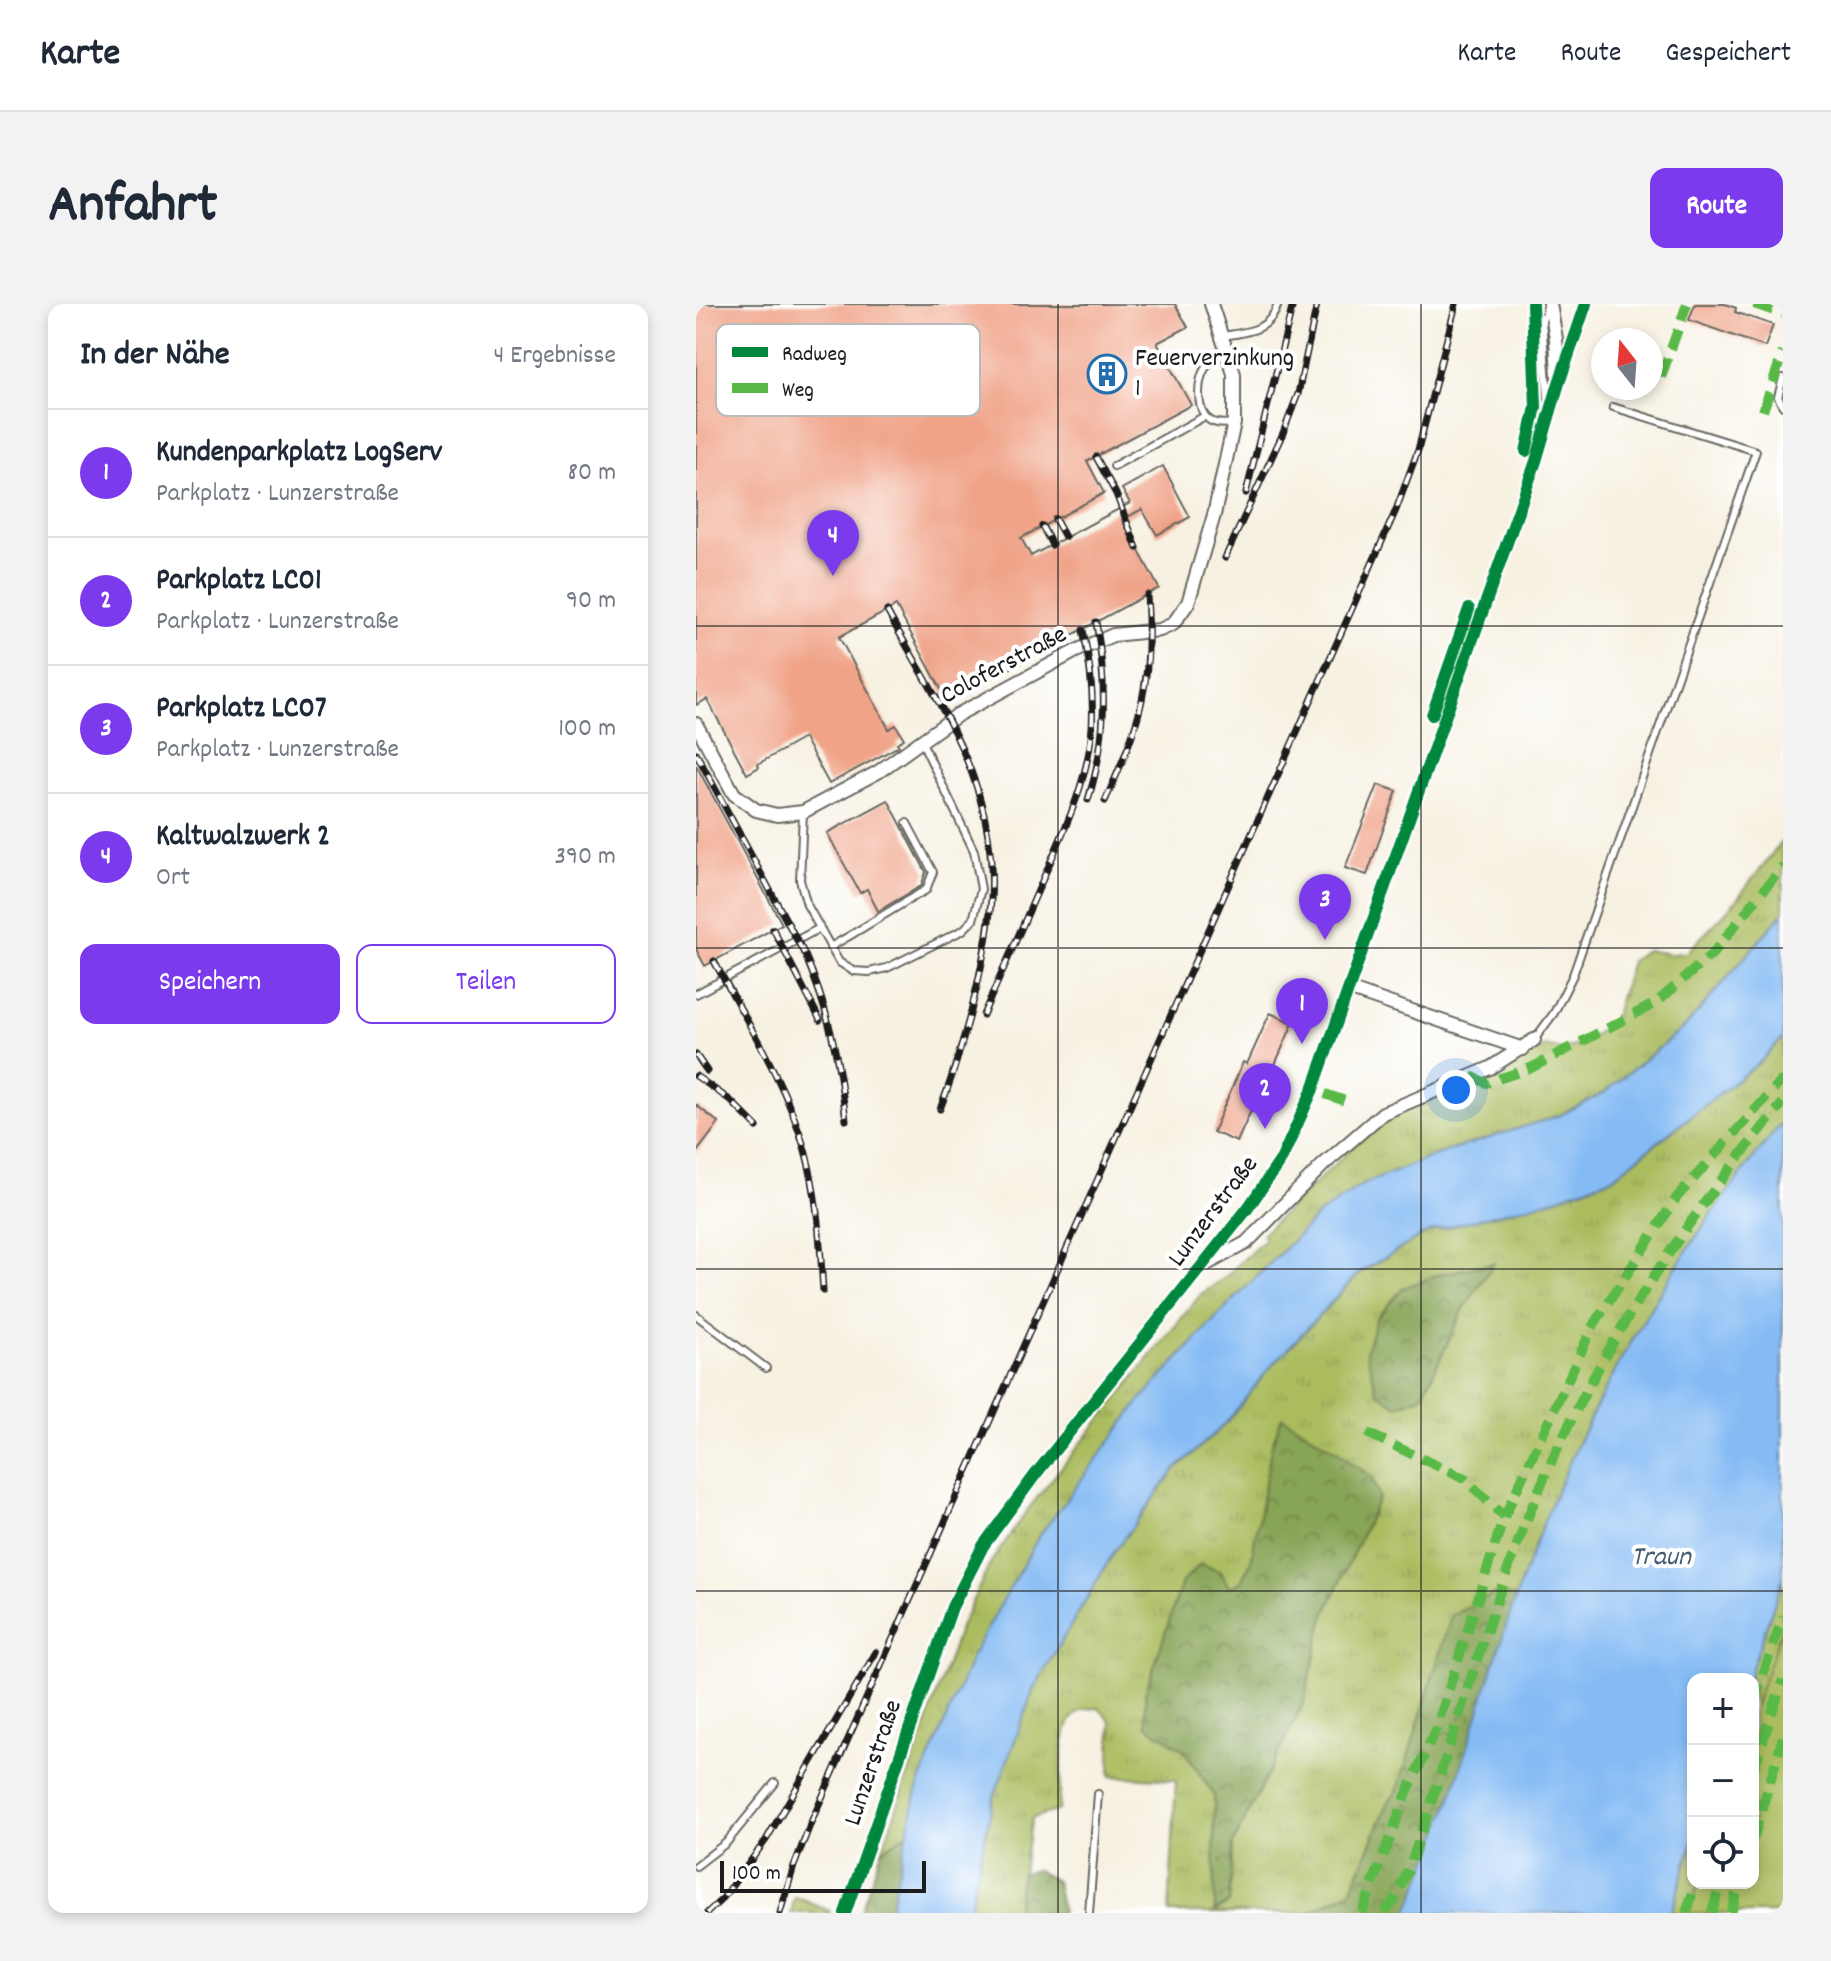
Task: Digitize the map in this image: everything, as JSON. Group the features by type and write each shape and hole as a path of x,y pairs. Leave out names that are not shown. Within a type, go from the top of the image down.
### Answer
{"street":[{"name":"Coloferstraße","path":"803,812 878,772 959,714 1086,646 1113,635 1160,630 1173,624 1188,603 1214,515 1234,423 1234,374 1211,304"},
{"name":"Lunzerstraße","path":"1549,304 1556,339 1559,383"},
{"name":"Lunzerstraße","path":"845,1913 966,1575 1004,1516 1248,1208 1282,1158 1313,1089 1550,416 1586,304"},
{"path":"696,724 734,794 742,801 756,810 777,815 803,812"},
{"path":"1348,989 1523,1049"},
{"path":"1202,1266 1246,1243 1323,1165 1383,1113 1471,1076 1534,1040"}],"lane":[{"path":"1223,336 1264,326 1272,319 1278,304"},
{"path":"1549,304 1542,321 1550,416"},
{"path":"1229,354 1215,359 1204,368 1199,384 1200,402 1205,416 1212,422 1234,423"},
{"path":"1783,378 1778,397 1783,406"},
{"path":"1534,1040 1554,1013 1573,975 1756,451 1613,407"},
{"path":"1114,466 1205,416"},
{"path":"803,812 800,880 807,905 839,962 853,971 869,972 887,968 963,930 973,920 981,889 979,870 974,851 921,740"},
{"path":"830,947 926,890 933,872 907,823"},
{"path":"696,994 820,928"},
{"path":"696,1315 766,1368"},
{"path":"696,1866 726,1843 775,1783"},
{"path":"1089,1913 1098,1794"}],"green space":[{"path":"1783,840 1783,913 1687,1025 1604,1093 1560,1115 1433,1156 1319,1214 1213,1321 1141,1400 918,1787 907,1834 882,1850 960,1627 991,1562 1028,1509 1201,1294 1223,1279 1265,1239 1262,1234 1356,1144 1394,1116 1484,1078 1546,1046 1562,1050 1584,1043 1614,1019 1631,961 1646,950 1686,953 1729,909"},
{"path":"1783,1038 1783,1122 1702,1228 1628,1348 1565,1473 1517,1597 1495,1593 1398,1790 1388,1803 1351,1891 1308,1913 1169,1913 1176,1780 1110,1776 1111,1722 1099,1708 1095,1708 1077,1713 1068,1727 1059,1810 1032,1818 1015,1913 968,1913 993,1800 1034,1688 1114,1552 1174,1471 1227,1422 1268,1370 1359,1274 1428,1232 1548,1201 1612,1178 1760,1062","holes":["1493,1264 1463,1310 1422,1397 1440,1274","1282,1417 1337,1451 1372,1478 1378,1497 1324,1617 1304,1702 1233,1843 1229,1903 1216,1911 1214,1795 1145,1694 1164,1641 1229,1587 1241,1582 1251,1562"]},
{"path":"1494,1263 1463,1310 1422,1397 1397,1406 1377,1392 1366,1351 1376,1319 1403,1288 1440,1274"},
{"path":"1282,1417 1337,1451 1372,1478 1379,1497 1324,1617 1304,1702 1233,1843 1229,1903 1215,1911 1214,1795 1184,1750 1146,1725 1145,1694 1182,1582 1201,1564 1221,1572 1229,1587 1241,1582 1251,1562 1271,1448"},
{"path":"1783,1578 1783,1668 1759,1742 1759,1673 1750,1673"},
{"path":"1495,1593 1517,1597 1453,1796 1407,1913 1308,1913 1351,1891 1388,1803 1398,1790 1451,1616"},
{"path":"1783,1625 1783,1913 1689,1913 1697,1889 1759,1889 1759,1693"},
{"path":"907,1834 889,1913 860,1913 882,1850"},
{"path":"1687,1861 1687,1889 1715,1889 1708,1913 1671,1913"},
{"path":"1036,1870 1056,1881 1062,1913 1015,1913 1022,1873"},
{"path":"795,1897 830,1911 830,1913 791,1913"}],"water":[{"path":"1783,913 1783,1038 1760,1062 1612,1178 1548,1201 1428,1232 1359,1273 1268,1370 1227,1422 1174,1471 1114,1552 1034,1688 993,1800 968,1913 889,1913 918,1787 972,1656 1039,1536 1141,1400 1213,1321 1319,1214 1364,1184 1433,1156 1560,1115 1604,1093 1687,1025"},
{"name":"Traun","path":"1783,1122 1783,1578 1750,1673 1687,1673 1687,1861 1671,1913 1407,1913 1455,1786 1525,1571 1574,1453 1635,1335 1669,1278 1743,1171"}],"building":[{"path":"696,304 1175,304 1188,327 1157,343 1191,405 1087,461 1104,493 1021,538 1031,556 1130,503 1122,489 1163,466 1190,517 1157,535 1142,509 1122,520 1159,588 948,702 896,606 839,637 889,729 896,725 904,739 897,743 899,746 829,784 804,738 758,764 759,767 747,774 707,699 696,705"},
{"path":"1695,304 1725,304 1736,308 1735,312 1773,325 1765,347 1689,320"},
{"path":"696,765 782,924 705,966 696,949"},
{"path":"1378,785 1397,791 1367,875 1345,868"},
{"path":"888,800 926,872 921,886 878,911 867,889 860,893 827,833"},
{"path":"1270,1013 1293,1023 1237,1142 1213,1132 1243,1062 1247,1064"},
{"path":"696,1105 719,1123 696,1153"}],"railway":[{"path":"1246,493 1293,304"},
{"path":"1225,558 1298,394 1317,304"},
{"path":"780,1913 812,1820 1396,510 1418,450 1456,304"},
{"path":"1096,457 1116,494 1137,548"},
{"path":"1055,519 1065,537"},
{"path":"1042,526 1052,545"},
{"path":"1105,801 1128,748 1142,701 1148,653 1147,595"},
{"path":"887,611 961,747 979,795 990,851 991,903 984,956 964,1036 940,1109"},
{"path":"1088,800 1099,756 1103,712 1102,668 1096,622"},
{"path":"983,1015 1068,821 1086,766 1092,703 1083,630"},
{"path":"696,753 805,955 832,1036 846,1120"},
{"path":"773,929 820,1020"},
{"path":"714,961 765,1053 797,1125 816,1202 823,1291"},
{"path":"696,1055 707,1071"},
{"path":"696,1076 730,1100 757,1127"},
{"path":"707,1913 723,1898 766,1840 876,1652"}],"marked path":[{"path":"1663,371 1687,304"},
{"path":"1754,304 1783,314"},
{"path":"1763,411 1783,352"},
{"path":"1471,1076 1486,1083 1531,1068 1656,1003 1713,953 1783,866"},
{"path":"1300,990 1307,1004"},
{"path":"1362,1913 1405,1798 1436,1729 1504,1517 1593,1326 1677,1197 1783,1079"},
{"path":"1325,1094 1348,1102"},
{"path":"1384,1913 1394,1901 1410,1866 1507,1572 1545,1476 1569,1426 1594,1376 1650,1281 1714,1190 1783,1103"},
{"path":"1367,1433 1465,1479 1504,1517"},
{"path":"1759,1686 1783,1617"},
{"path":"1759,1753 1783,1680"},
{"path":"1759,1819 1783,1737"},
{"path":"1686,1913 1694,1889"},
{"path":"1712,1913 1718,1889"},
{"path":"1731,1913 1737,1889"}],"cycle path":[{"path":"1526,451 1536,407 1532,304"},
{"path":"845,1913 952,1607 983,1546 1035,1475 1248,1208 1282,1158 1313,1089 1536,461 1586,304"},
{"path":"1432,715 1469,609"}],"place":[{"name":"Feuerverzinkung 1","path":"1107,374"},
{"name":"Kaltwalzwerk 2","path":"833,576"},
{"name":"Parkplatz LC07","path":"1325,940"},
{"name":"Kundenparkplatz LogServ","path":"1302,1044"},
{"name":"Parkplatz LC01","path":"1265,1129"}]}
